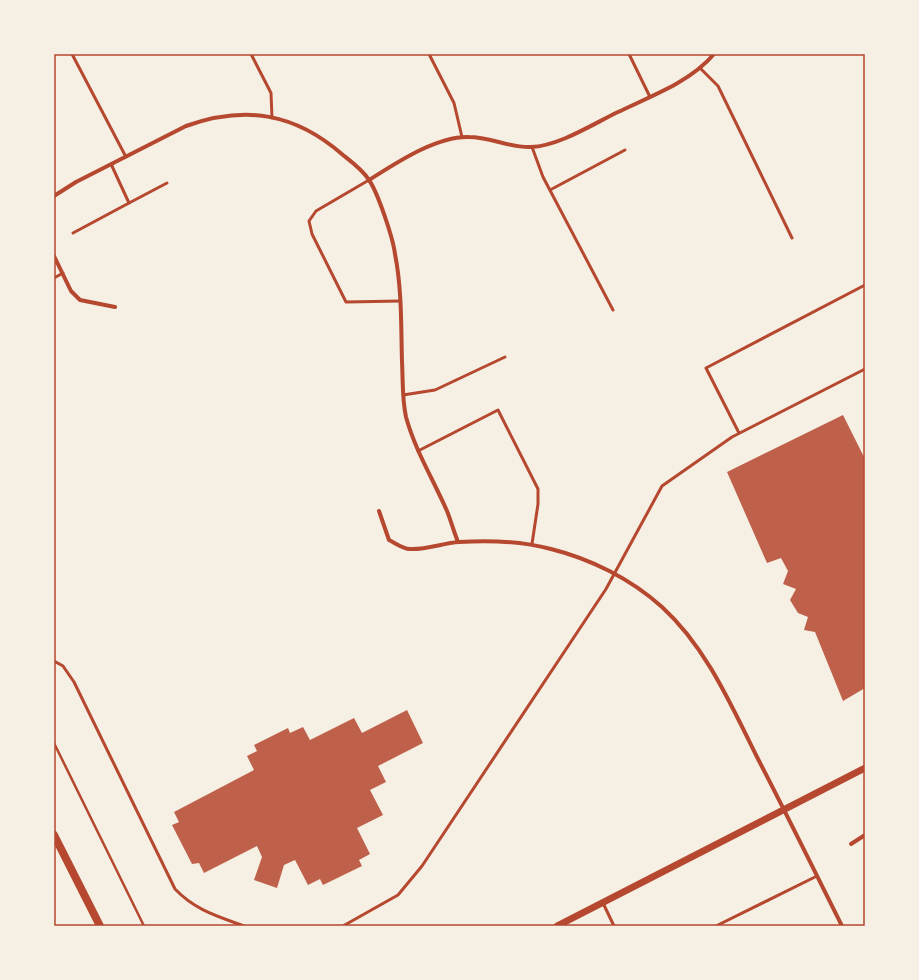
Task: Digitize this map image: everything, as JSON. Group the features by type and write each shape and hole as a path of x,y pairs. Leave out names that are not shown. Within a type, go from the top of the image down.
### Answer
{"main road":[{"path":"54,835 100,926"}],"street":[{"path":"369,180 430,146 462,137 489,139 510,145 532,147 557,142 676,84 700,68 714,54"},
{"path":"54,196 126,156 186,126 227,115 244,114 294,123 324,138 369,180 382,211 395,253 400,301 403,395 406,416 418,451 446,511 458,542"},
{"path":"54,256 71,291 80,300 115,307"},
{"path":"379,511 389,540 409,550 458,542 495,541 532,544 577,557 615,574 639,588 662,607 683,629 721,685 842,926"},
{"path":"558,926 865,768"},
{"path":"851,844 865,835"}],"lane":[{"path":"72,54 126,156"},
{"path":"251,54 271,93 272,118"},
{"path":"429,54 454,103 462,137"},
{"path":"629,54 650,97"},
{"path":"700,68 718,86 792,238"},
{"path":"532,147 550,190 613,310"},
{"path":"550,190 625,150"},
{"path":"111,164 129,203"},
{"path":"369,180 316,211 309,221 312,234 346,302 400,301"},
{"path":"73,233 167,183"},
{"path":"54,278 62,273"},
{"path":"739,433 706,368 865,285"},
{"path":"403,395 435,390 505,357"},
{"path":"343,926 398,895 422,866 615,574 662,486 739,433 865,369"},
{"path":"418,451 498,410 538,489 538,504 532,544"},
{"path":"54,661 63,666 74,682 175,889 199,909 244,926"},
{"path":"716,926 817,876"},
{"path":"603,903 614,926"}],"path":[{"path":"54,743 144,926"}],"building":[{"path":"843,415 865,459 865,688 843,701 815,632 804,630 808,617 798,613 790,600 796,589 783,584 788,571 781,558 767,563 727,472"},
{"path":"407,710 423,743 378,766 386,782 370,790 383,815 357,828 370,854 359,860 362,866 323,885 320,879 308,885 295,860 284,865 277,888 254,880 262,857 257,846 204,873 199,863 192,864 172,825 179,822 174,812 254,770 247,756 257,751 254,745 288,728 290,733 303,727 310,740 354,718 362,733"}]}
